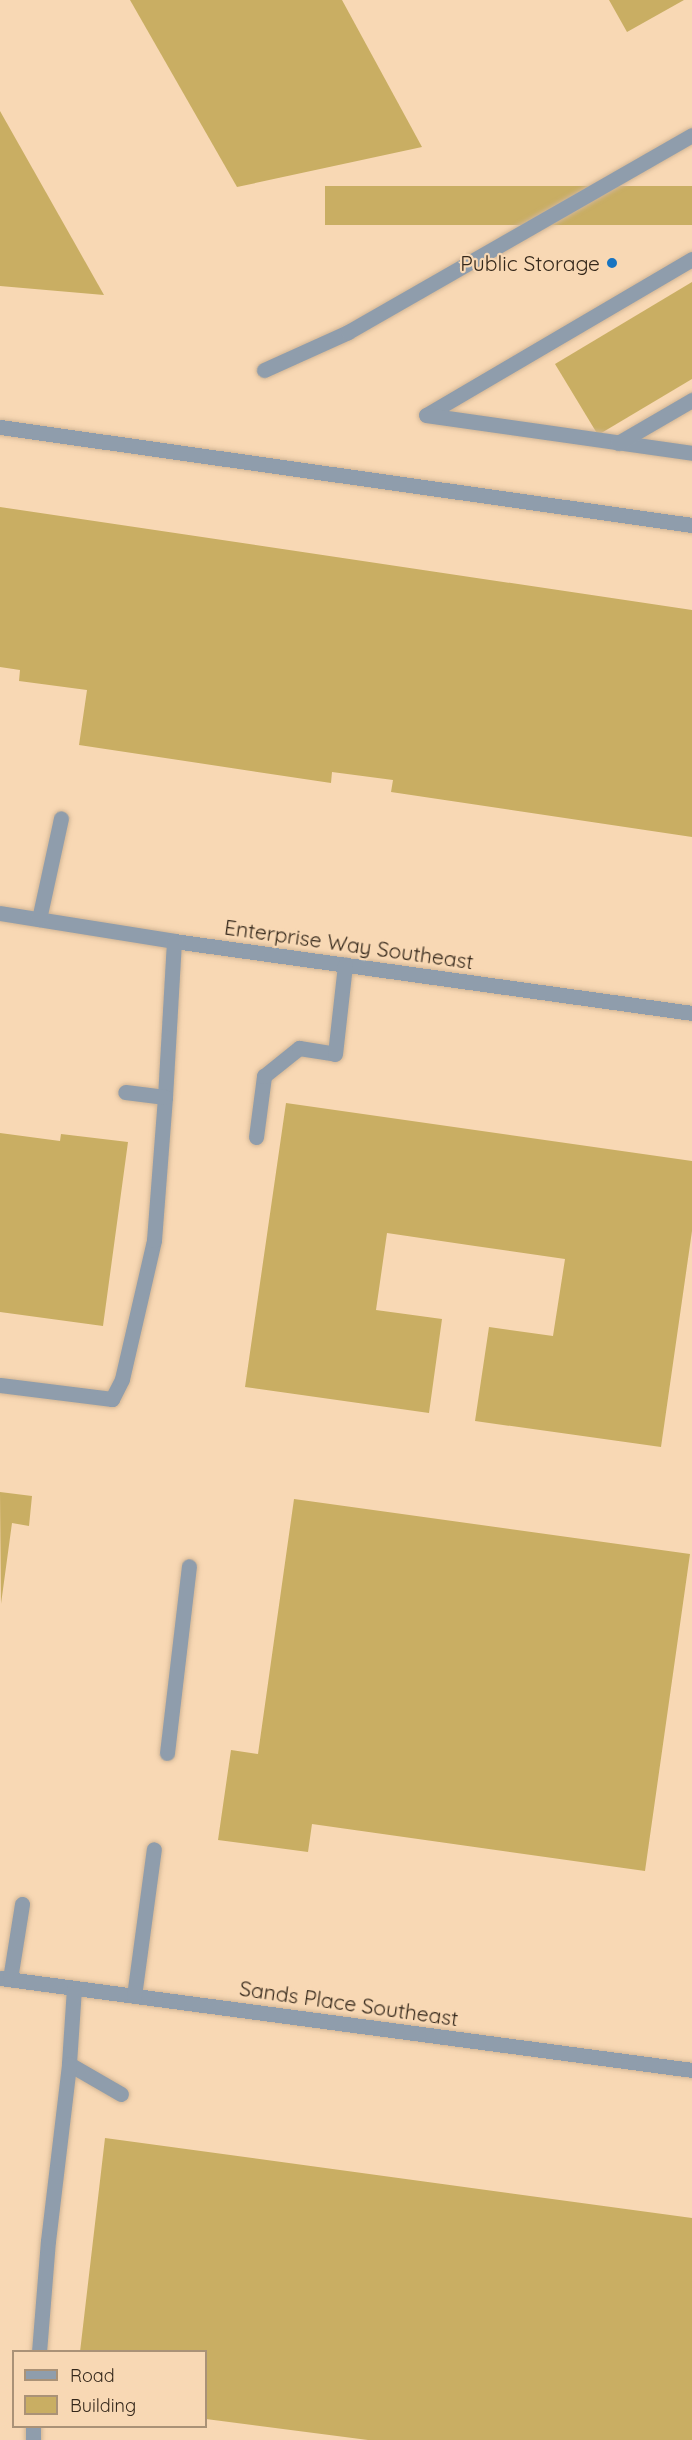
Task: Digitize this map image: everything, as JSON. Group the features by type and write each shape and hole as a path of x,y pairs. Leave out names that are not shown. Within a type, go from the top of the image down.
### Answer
{"street":[{"path":"264,370 348,332 692,135"},
{"path":"692,259 426,415 692,453"},
{"path":"618,443 692,400"},
{"path":"0,427 692,525"},
{"path":"39,919 61,818"},
{"name":"Enterprise Way Southeast","path":"0,913 174,941 692,1013"},
{"path":"0,1385 112,1399 122,1379 154,1240 174,941"},
{"path":"256,1137 264,1076 299,1048 335,1054 345,965"},
{"path":"125,1092 165,1097"},
{"path":"167,1753 189,1566"},
{"path":"134,1996 154,1849"},
{"path":"5,1979 22,1904"},
{"name":"Sands Place Southeast","path":"5,1979 692,2070"},
{"path":"39,2350 48,2241 69,2064 74,1988"},
{"path":"69,2064 121,2094"}],"building":[{"path":"130,0 342,0 422,147 237,187"},
{"path":"609,0 684,0 627,32"},
{"path":"0,111 104,295 0,286"},
{"path":"325,186 692,186 692,225 325,225"},
{"path":"692,282 692,379 598,435 555,364"},
{"path":"0,507 692,610 692,837 391,792 393,780 332,772 331,783 79,745 87,690 19,681 20,670 0,667"},
{"path":"286,1103 692,1161 692,1231 661,1447 475,1421 489,1327 553,1336 565,1259 387,1233 376,1310 442,1319 429,1413 245,1387"},
{"path":"0,1133 60,1141 61,1134 128,1142 103,1326 0,1312"},
{"path":"0,1492 32,1496 29,1526 12,1523 1,1604"},
{"path":"294,1499 690,1554 645,1871 312,1824 308,1852 218,1840 231,1750 258,1754"},
{"path":"105,2138 692,2218 692,2440 368,2440 207,2419 207,2350 80,2350"}],"place":[{"name":"Public Storage","path":"612,263"}]}
